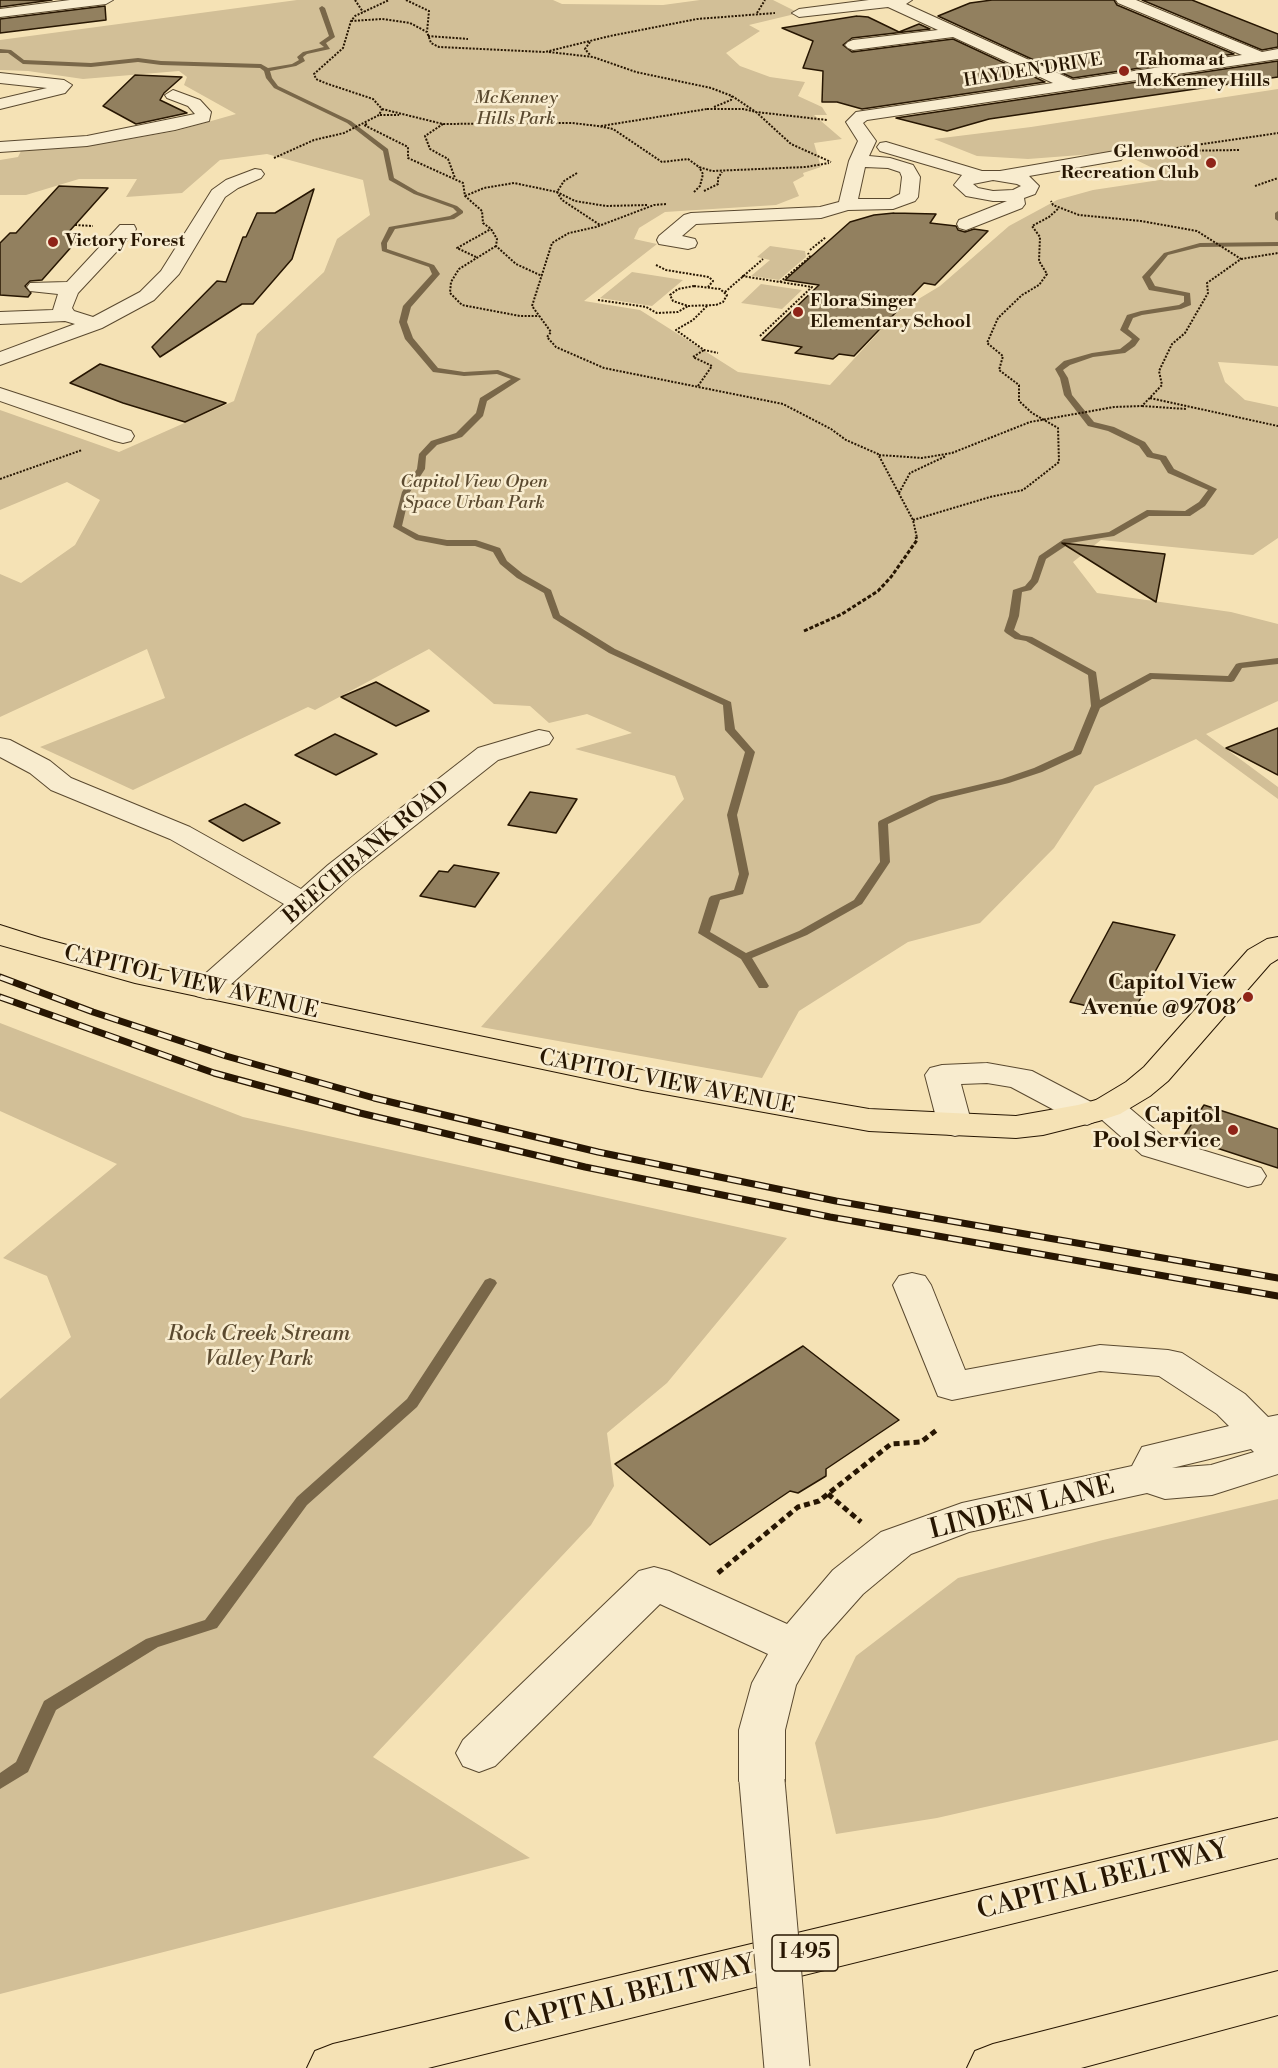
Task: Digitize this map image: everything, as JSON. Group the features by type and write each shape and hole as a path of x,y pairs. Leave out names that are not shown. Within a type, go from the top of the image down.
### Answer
{"main road":[{"name":"CAPITOL VIEW AVENUE","path":"0,934 30,945 146,976 755,1101 869,1120 1016,1127 1043,1124 1097,1111 1138,1089 1156,1074 1259,957 1278,946"},
{"name":"CAPITAL BELTWAY","path":"333,2068 1278,1838"},
{"path":"993,2068 1278,1993"}],"street":[{"path":"1123,0 1261,56"},
{"path":"0,13 95,1"},
{"path":"799,13 897,1 954,32 1071,85"},
{"path":"853,45 954,32"},
{"name":"HAYDEN DRIVE","path":"867,141 854,122 862,116 1278,54"},
{"path":"0,78 64,85 59,90 0,104"},
{"path":"0,147 87,141 175,125 203,117 203,112 194,103 173,95"},
{"path":"847,205 858,161 867,141 965,170 978,176"},
{"path":"1004,175 1021,179 1030,186 1024,193 1015,195 982,194 966,189 963,185 964,181 978,176 1004,175 1115,156"},
{"path":"688,243 666,240 691,219 821,212 847,205 893,204 909,197 911,173 890,163 858,161"},
{"path":"1061,164 1085,177 1126,171"},
{"path":"0,359 95,324 147,296 169,274 218,194 232,184 255,174"},
{"path":"966,224 1016,204 1015,195"},
{"path":"66,315 62,308 72,288 127,229"},
{"path":"93,242 113,243"},
{"path":"37,287 72,288"},
{"path":"0,318 66,315 95,324"},
{"path":"0,394 123,436"},
{"name":"BEECHBANK ROAD","path":"207,989 303,902 488,754 519,742 539,738"},
{"path":"0,746 40,767 61,784 180,833 303,902"},
{"path":"955,1125 942,1076 987,1073 1020,1078 1097,1111 1154,1147 1248,1176"},
{"path":"912,1285 952,1386 1101,1358 1168,1363 1231,1404 1274,1443"},
{"name":"LINDEN LANE","path":"787,2068 762,1781 762,1730 774,1683 807,1628 848,1582 896,1543 962,1518 1148,1478 1165,1484 1212,1480 1274,1443"},
{"path":"479,1753 654,1583 795,1647"}],"path":[{"path":"355,0 363,12"},
{"path":"390,0 363,12 351,21 343,48 318,69 314,74 316,79 363,94 373,99 382,109 443,124 572,123 613,129 662,162 688,159 699,167 722,172 806,167 832,162 791,144 756,112 732,96 711,88 636,72 593,57 545,52 439,47 431,43 427,34 429,11 406,0"},
{"path":"757,14 765,0"},
{"path":"545,52 697,19 799,13"},
{"path":"351,21 397,20 410,23 427,34 468,39"},
{"path":"592,40 585,50 593,57"},
{"path":"707,109 725,103 732,96"},
{"path":"379,115 382,109"},
{"path":"598,126 707,109 743,109 834,121"},
{"path":"272,159 314,140 344,133 379,115 407,114"},
{"path":"374,118 378,119 364,125 408,147 408,158 463,183 465,196 482,211 483,224 491,229 497,239 496,246"},
{"path":"443,124 425,136 430,149 448,159 456,179"},
{"path":"1140,154 1278,133"},
{"path":"1161,151 1226,152 1239,150"},
{"path":"699,167 703,174 700,186 690,196 718,184 718,178 722,172"},
{"path":"557,192 564,181 577,173"},
{"path":"1255,186 1278,178"},
{"path":"465,196 484,188 514,183 557,192 575,201 606,206 670,203"},
{"path":"557,192 567,204 600,225"},
{"path":"1051,203 1079,215 1141,221 1197,231 1240,259"},
{"path":"654,205 600,225 569,233 552,243 532,306 551,332 548,337 556,347 604,368 631,375 783,404 831,429 846,440 878,454 921,458 952,453"},
{"path":"914,520 990,497 1023,490 1059,462 1059,429 1032,413 1019,401 1019,385 999,370 1003,356 987,343 998,318 1022,295 1039,285 1047,274 1039,261 1040,237 1032,225 1049,217 1059,208"},
{"path":"476,257 457,248 491,229"},
{"path":"780,282 810,257 809,251 827,236"},
{"path":"496,246 516,264 542,276"},
{"path":"496,246 459,269 451,282 450,293 462,305 520,316 539,316"},
{"path":"1142,406 1162,385 1159,371 1172,344 1185,333 1208,293 1207,283 1240,259 1278,254"},
{"path":"725,292 763,259"},
{"path":"742,276 812,287 760,336"},
{"path":"694,286 712,287 725,292 727,296 723,302 707,306 688,306 673,301 670,295 678,289 694,286"},
{"path":"598,300 646,307 657,313 668,314 678,312 688,306"},
{"path":"707,306 693,320 676,330 704,350 718,353"},
{"path":"698,386 712,366 693,357 704,350"},
{"path":"1150,398 1198,410"},
{"path":"899,493 910,473 952,453 1030,422 1114,407 1142,406 1198,410 1229,414 1278,426"},
{"path":"0,479 89,448"},
{"path":"804,631 842,614 878,591 891,577 917,540 914,520 878,454"},
{"path":"687,1598 798,1507 819,1501 891,1444 921,1442 938,1429"},
{"path":"828,1494 866,1527"}],"green space":[{"path":"297,0 553,0 562,4 663,5 700,0 773,0 799,13 749,25 760,31 726,53 740,66 770,77 805,82 798,96 822,107 827,115 814,115 842,139 814,143 821,167 803,173 804,176 793,182 799,196 776,205 665,212 639,228 634,239 657,244 584,301 640,310 738,372 830,385 897,312 940,286 1009,226 1057,200 1093,190 1173,178 1120,152 1028,159 977,156 934,139 1031,127 1278,89 1278,366 1218,362 1225,382 1245,400 1278,407 1278,538 1253,555 1101,540 1073,562 1097,593 1231,612 1278,624 1278,701 1206,734 1278,787 1278,799 1196,739 1095,786 1054,848 980,923 908,942 799,1011 762,1078 481,1027 684,799 675,776 575,749 632,733 587,714 549,723 530,706 494,704 429,649 315,710 308,707 133,790 40,747 165,698 147,649 0,717 0,574 21,583 75,545 100,500 67,482 0,510 0,410 119,452 234,401 257,334 324,272 337,239 370,215 363,180 267,154 220,160 182,193 126,197 137,179 79,179 26,195 0,195 0,160 18,157 22,149 99,144 176,131 236,114 184,85 187,77 179,71 83,79 28,71 0,70 0,40"},
{"path":"770,246 805,251 806,257 779,280 751,276 770,260 757,257"},
{"path":"632,272 683,280 652,306 600,298"},
{"path":"761,284 802,290 782,309 741,303"},
{"name":"Rock Creek Stream Valley Park","path":"0,1023 243,1117 787,1238 667,1383 607,1433 614,1486 591,1525 373,1757 530,1858 0,1994 0,1399 71,1337 47,1276 3,1258 117,1164 0,1111"},
{"path":"1278,1499 1278,1740 937,1818 836,1834 815,1743 856,1656 958,1578 1103,1540"}],"building":[{"path":"0,0 52,0 0,7"},
{"path":"992,0 1114,0 1117,5 1234,54 1073,78 938,16 970,3"},
{"path":"1142,0 1192,0 1278,34 1278,47 1262,50"},
{"path":"105,6 106,20 0,33 0,19"},
{"path":"857,16 868,17 899,32 919,24 930,29 852,38 843,45 852,52 953,39 1045,82 862,109 837,102 822,102 823,71 803,68 813,41 782,28"},
{"path":"1278,61 1278,77 989,119 947,131 896,118"},
{"path":"135,75 182,77 164,93 160,100 187,113 136,124 103,106"},
{"name":"Victory Forest","path":"59,186 108,188 66,235 81,236 42,280 30,281 25,286 31,293 28,297 0,295 0,243 10,233 16,233"},
{"path":"314,189 292,259 253,304 242,304 160,357 152,347 217,281 226,282 243,237 246,237 257,213 275,213"},
{"path":"936,214 930,223 956,226 958,230 965,232 974,229 988,231 935,285 924,283 854,356 839,354 833,359 795,353 802,347 762,340 819,285 785,280 850,222 874,215"},
{"path":"100,364 226,403 185,422 123,403 70,383"},
{"path":"1062,543 1165,554 1156,602"},
{"path":"376,682 429,711 396,726 341,697"},
{"path":"1278,728 1278,775 1226,748 1257,736"},
{"path":"335,734 377,754 336,775 295,755"},
{"path":"530,792 577,799 556,833 508,825"},
{"path":"245,804 280,823 243,841 209,821"},
{"path":"454,865 499,873 475,907 420,896 439,871 448,872"},
{"path":"1113,922 1175,935 1131,1016 1070,1002"},
{"name":"Capitol Pool Service","path":"1204,1105 1278,1129 1278,1168 1183,1137"},
{"path":"803,1346 899,1420 826,1469 826,1476 798,1493 790,1491 710,1545 615,1464"}],"waterway":[{"path":"267,70 294,65 303,60 300,57 305,53 328,48 322,43 332,37 322,8"},
{"path":"0,51 9,51 23,62 91,65 138,60 161,63 261,66 267,70"},
{"path":"267,70 269,78 276,87 349,122 386,150 391,179 416,193 455,207 461,212 452,218 392,227 384,243 384,250 432,266 436,274 407,306 403,322 409,339 436,370 464,374 498,372 517,379 483,400 480,414 459,435 434,443 422,456 421,469 406,492 397,527 416,537 447,543 476,543 497,550 503,562 520,576 548,592 556,616 612,651 728,704 730,730 750,752 732,815 744,874 739,892 715,898 704,933 745,957"},
{"path":"1278,213 1278,219"},
{"path":"1096,706 1093,674 1029,639 1018,637 1009,631 1018,590 1028,588 1035,580 1042,558 1067,541 1111,534 1147,513 1187,514 1202,504 1213,489 1171,471 1163,458 1150,455 1142,444 1111,429 1091,424 1068,395 1059,369 1067,363 1092,355 1122,351 1132,344 1136,339 1124,330 1130,317 1141,313 1181,307 1188,303 1187,295 1152,288 1146,277 1166,254 1200,245 1278,244"},
{"path":"1096,706 1150,676 1231,679 1239,666 1278,661"},
{"path":"745,957 803,933 858,902 885,862 883,823 935,798 1005,781 1038,770 1077,752 1096,706"},
{"path":"745,957 763,986"},
{"path":"0,1782 22,1767 50,1706 152,1643 211,1624 302,1501 412,1403 490,1283"}],"railway":[{"path":"0,977 93,1012 226,1056 374,1098 598,1152 836,1201 1278,1278"},
{"path":"0,997 214,1073 360,1113 585,1167 830,1217 1278,1296"}],"place":[{"name":"Tahoma at McKenney Hills","path":"1124,71"},
{"name":"Glenwood Recreation Club","path":"1211,163"},
{"name":"Victory Forest","path":"53,242"},
{"name":"Flora Singer Elementary School","path":"798,312"},
{"name":"Capitol View Avenue @9708","path":"1248,997"},
{"name":"Capitol Pool Service","path":"1233,1130"}],"park label":[{"name":"McKenney Hills Park","path":"516,109"},
{"name":"Capitol View Open Space Urban Park","path":"474,493"}]}
